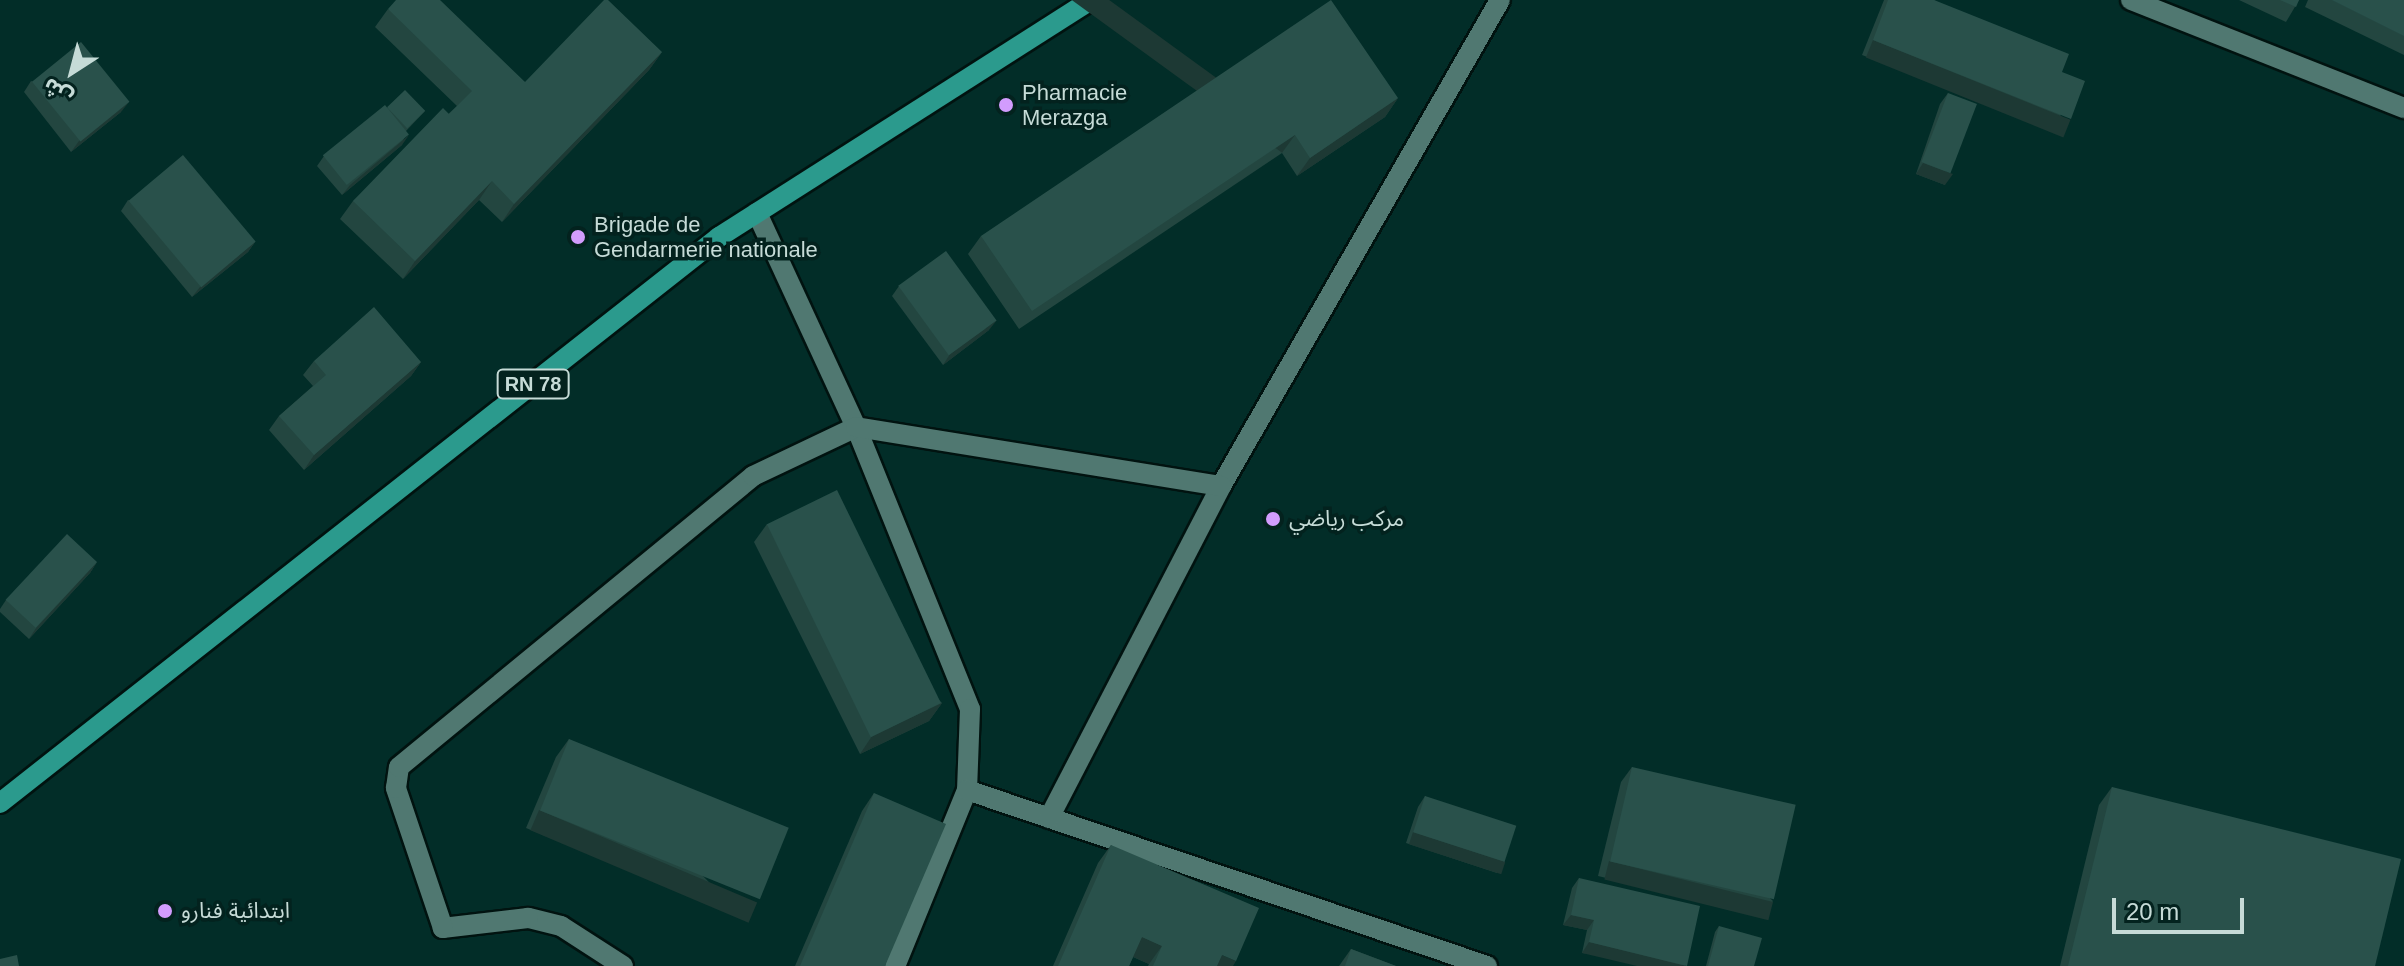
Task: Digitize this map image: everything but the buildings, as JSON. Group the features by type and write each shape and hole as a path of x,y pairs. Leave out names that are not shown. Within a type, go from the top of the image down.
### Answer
{"main road":[{"name":"RN 78","path":"0,803 719,237 1091,0"}],"street":[{"path":"1049,818 1221,486 1500,0"},
{"path":"2131,0 2404,108"},
{"path":"757,213 856,427 970,709 967,790 895,966"},
{"path":"623,966 561,926 528,918 443,928 396,788 399,767 753,476 856,427 1221,486"},
{"path":"967,790 1487,966"}],"place":[{"name":"Pharmacie Merazga","path":"1006,105"},
{"name":"Brigade de Gendarmerie nationale","path":"578,237"},
{"name":"مركب رياضي","path":"1273,519"},
{"name":"ابتدائية فنارو","path":"165,911"}]}
